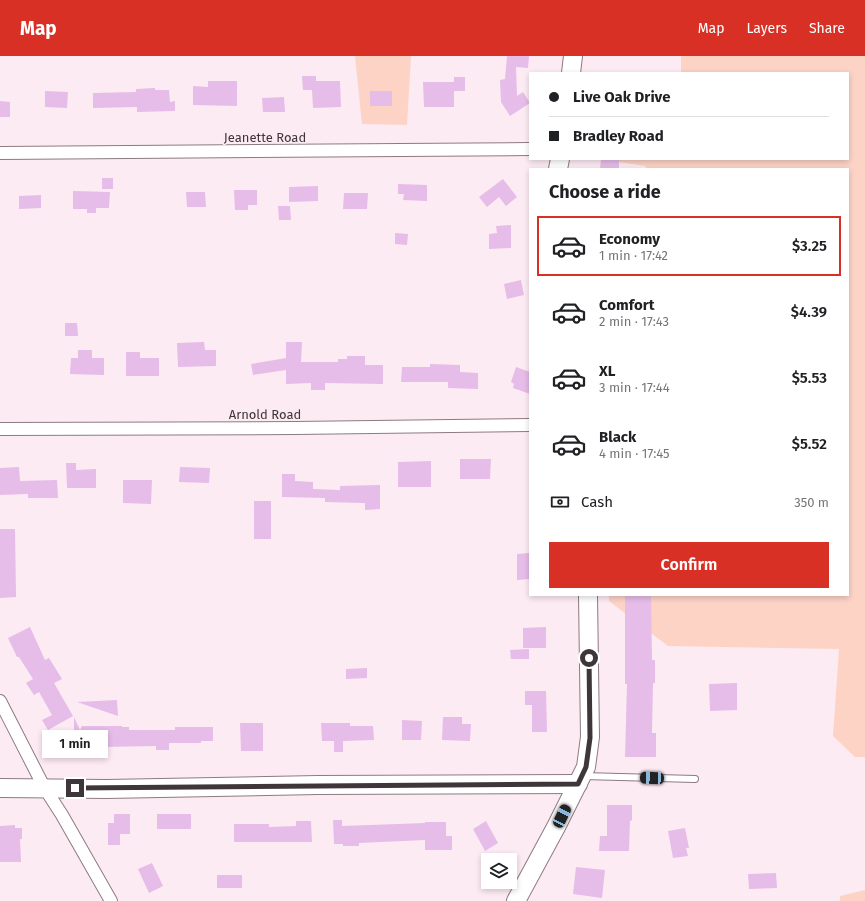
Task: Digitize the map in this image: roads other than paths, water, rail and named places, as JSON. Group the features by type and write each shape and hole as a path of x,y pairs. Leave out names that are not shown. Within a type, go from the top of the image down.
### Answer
{"street":[{"path":"571,72 573,56"},
{"name":"Jeanette Road","path":"0,153 529,149"},
{"name":"Arnold Road","path":"0,429 295,428 529,425"},
{"path":"516,901 586,767 590,738 588,596"},
{"path":"0,701 44,787 62,815 111,901"},
{"path":"0,788 325,785 580,780"}],"lane":[{"path":"580,780 695,779"}]}
